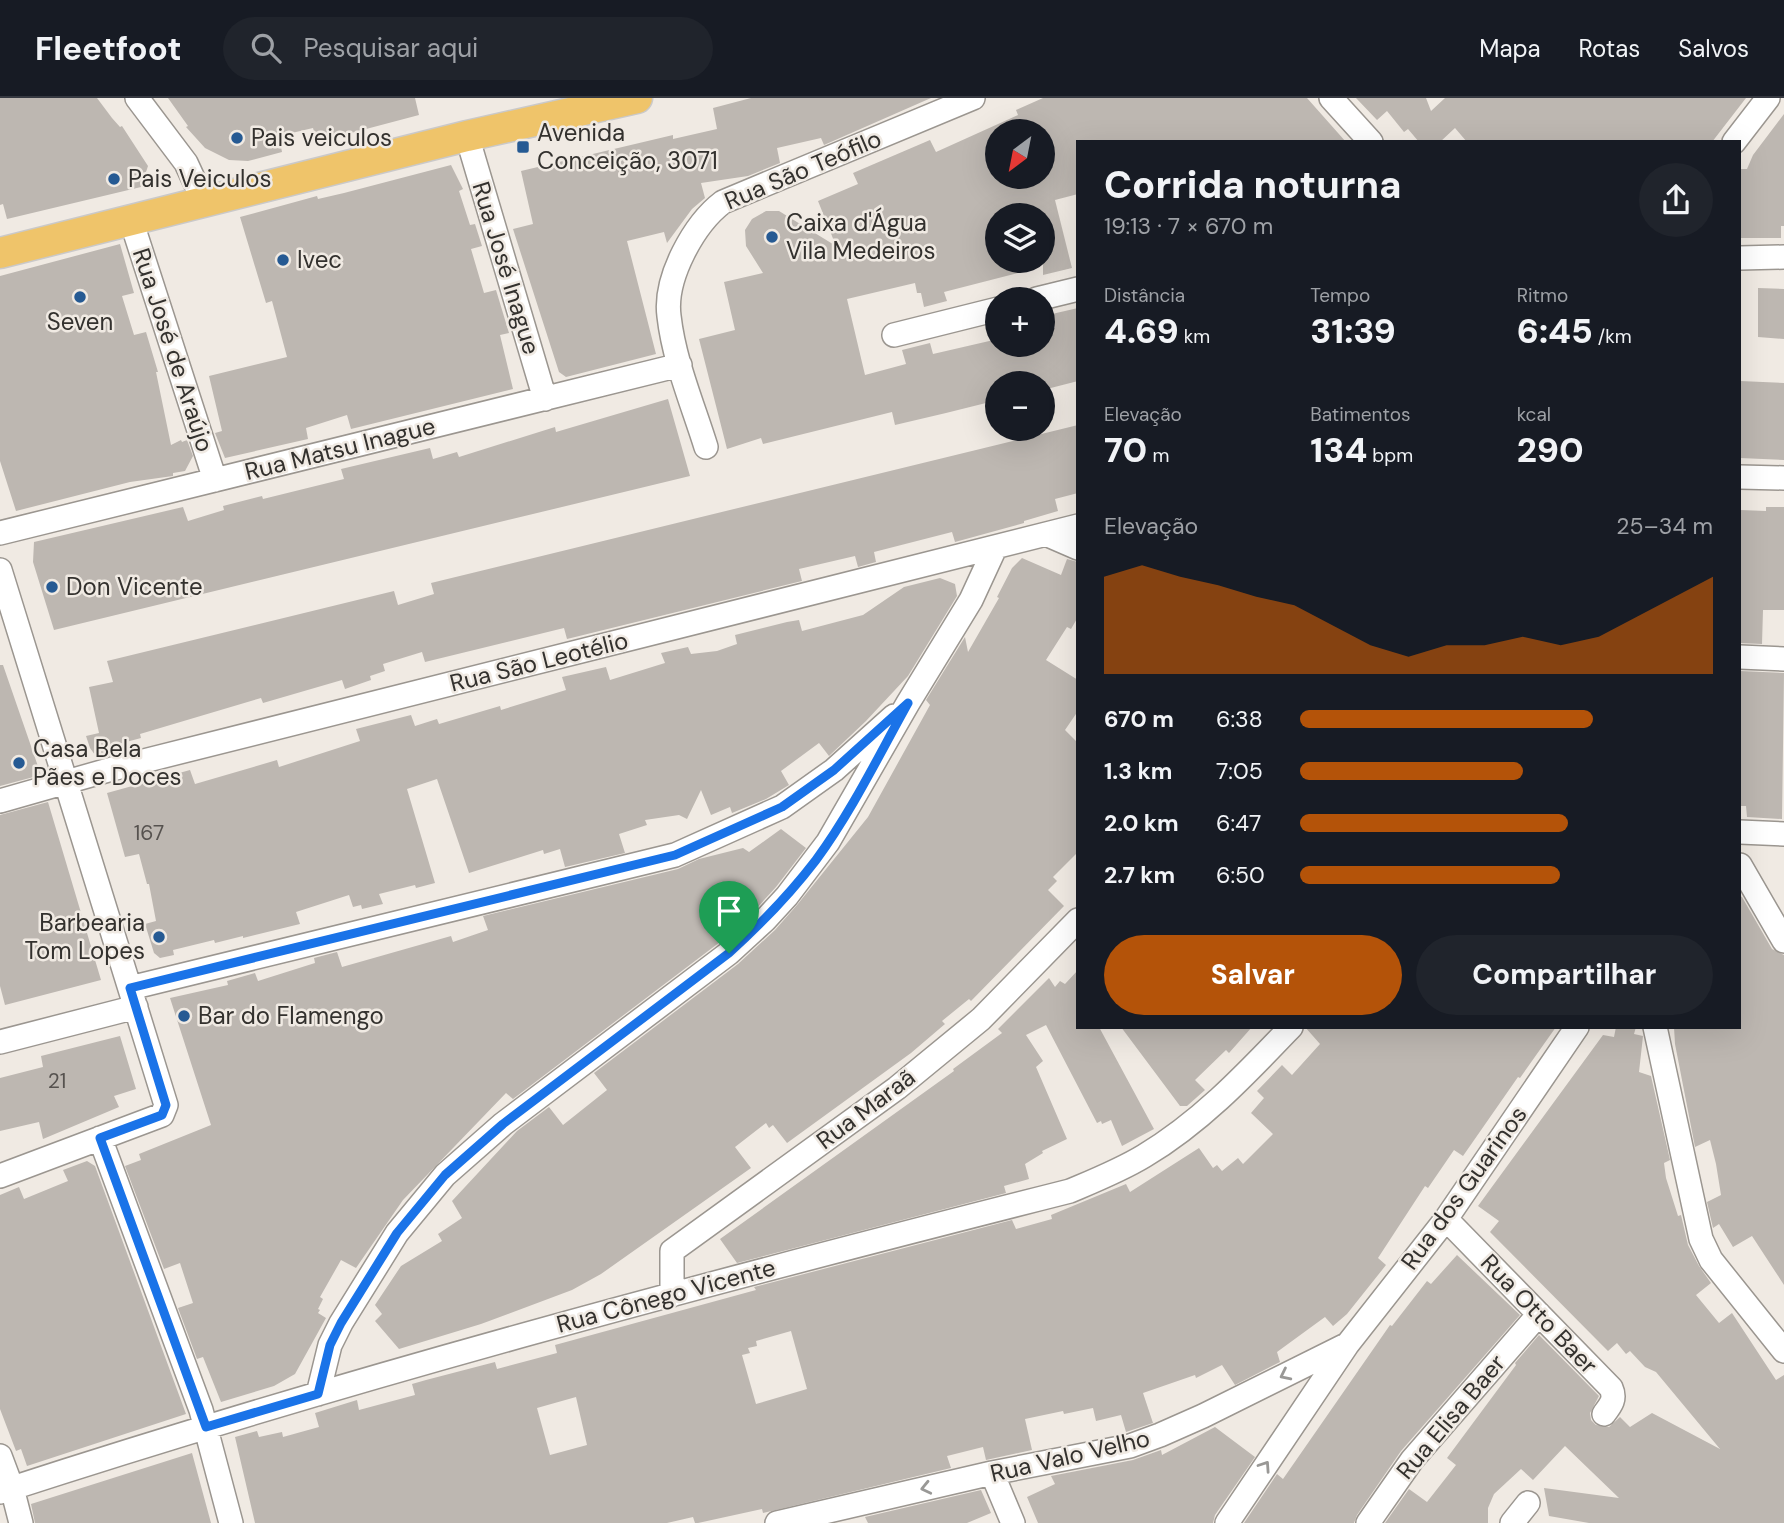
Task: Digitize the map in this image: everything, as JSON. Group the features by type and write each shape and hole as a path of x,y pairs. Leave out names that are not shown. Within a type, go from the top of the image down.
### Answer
{"main road":[{"path":"0,253 467,136 637,98"}],"street":[{"path":"137,98 186,163 204,202"},
{"name":"Rua São Teófilo","path":"706,447 680,365 668,314 672,284 681,258 707,214 723,202 973,98"},
{"path":"1331,98 1369,140"},
{"path":"1736,140 1768,98"},
{"name":"Rua José Inague","path":"467,136 545,399"},
{"name":"Rua José de Araújo","path":"131,220 215,480"},
{"path":"1741,258 1784,257"},
{"path":"1055,295 1076,289"},
{"path":"894,335 985,312"},
{"name":"Rua Matsu Inague","path":"0,533 680,365"},
{"path":"1741,477 1784,478"},
{"name":"Rua São Leotélio","path":"0,801 125,765 1076,527"},
{"path":"1048,535 1076,547"},
{"path":"318,1394 330,1345 341,1323 397,1233 445,1175 486,1138 729,953 787,896 828,842 971,600 995,548"},
{"path":"0,570 166,1105 162,1115 0,1176"},
{"path":"1741,657 1784,659"},
{"path":"0,1042 133,998 675,855 782,807 834,770 908,703"},
{"path":"1741,832 1784,834"},
{"path":"1741,867 1784,941"},
{"name":"Rua Maraã","path":"672,1294 672,1251 897,1088 981,1019 1076,922"},
{"name":"Rua Cônego Vicente","path":"6,1490 448,1355 845,1248 1070,1191 1146,1155 1193,1121 1228,1091 1289,1029"},
{"name":"Rua dos Guarinos","path":"1227,1523 1347,1345 1446,1219 1576,1029"},
{"path":"1655,1029 1701,1239 1712,1261 1784,1351"},
{"path":"100,1138 206,1427 231,1523"},
{"name":"Rua Otto Baer","path":"1446,1219 1611,1388 1613,1402 1604,1414"},
{"name":"Rua Elisa Baer","path":"1368,1523 1412,1461 1539,1314"},
{"name":"Rua Valo Velho","path":"777,1523 992,1473 1130,1446 1160,1435 1347,1345"},
{"path":"0,1456 6,1490 21,1523"},
{"path":"992,1473 1013,1523"},
{"path":"1512,1523 1528,1503"}],"building":[{"path":"0,98 97,98 120,127 122,126 148,166 141,187 7,219 3,204 0,205"},
{"path":"168,98 415,98 419,115 317,142 313,128 279,136 282,152 248,161 229,160 205,148 186,127 188,126"},
{"path":"751,98 931,98 824,145 821,138 777,148 780,163 748,176 701,183 705,198 692,209 667,243 664,232 627,241 656,354 566,377 559,372 513,229 533,224 521,171 673,135 673,139 717,129 713,108"},
{"path":"1043,98 1307,98 1344,140 1076,140 1076,195 1055,200 1072,268 1055,272 1055,203 985,203 985,273 1018,273 944,292 947,301 924,307 921,293 917,293 915,283 847,299 865,375 906,364 902,350 930,343 933,354 985,342 985,357 1055,357 1055,313 1076,308 1076,382 1055,387 1055,371 985,371 985,403 895,425 892,412 763,444 761,438 727,449 699,339 735,330 724,282 763,273 746,246 745,230 752,219 766,211 779,211 836,246 818,201 858,184 853,173 930,140 936,152 985,130 985,189 1055,189 1055,119 1009,119 1018,115 1016,110"},
{"path":"1356,98 1426,98 1431,111 1445,98 1746,98 1714,140 1465,140 1455,128 1442,140 1417,140 1408,129 1404,132 1387,111 1377,120"},
{"path":"1784,114 1784,226 1781,226 1781,238 1741,238 1741,169 1747,169 1753,155"},
{"path":"451,165 463,189 459,191 470,225 475,224 482,246 471,249 484,293 496,290 509,333 500,335 513,389 351,429 347,415 306,428 308,439 225,458 215,433 222,431 209,376 287,357 272,301 266,303 240,217"},
{"path":"120,244 134,293 122,296 134,335 146,332 158,372 171,445 187,440 193,456 185,471 173,473 173,476 130,482 16,511 0,461 0,276"},
{"path":"1758,288 1784,289 1784,339 1758,337"},
{"path":"1741,381 1784,383 1784,460 1741,458"},
{"path":"668,399 690,476 54,630 33,562 34,542 183,507 188,521 224,510 223,506 344,479 341,469 430,448 433,459 457,452 459,457 555,427 556,432"},
{"path":"1076,425 1076,494 1055,499 1058,511 1024,523 955,542 952,532 874,552 876,562 858,567 855,556 799,569 802,581 567,639 564,628 425,662 422,652 383,664 385,671 370,676 371,680 345,689 342,680 263,703 261,698 140,734 141,738 115,745 116,750 95,755 90,748 86,736 99,733 89,687 113,682 107,661 394,591 398,605 434,594 431,583 1012,441 1055,441 1055,431"},
{"path":"1766,507 1784,507 1784,610 1763,610 1762,644 1741,643 1741,510 1766,511"},
{"path":"1022,558 1061,575 1067,559 1076,561 1076,620 1071,629 1067,627 1046,660 1076,679 1076,714 1065,730 1076,741 1076,854 1053,877 1057,881 1048,890 1064,906 971,1001 969,999 942,1021 945,1024 911,1053 787,1143 773,1125 769,1128 766,1123 735,1147 751,1168 601,1274 572,1290 481,1324 399,1349 375,1321 382,1314 375,1305 401,1266 442,1241 438,1234 462,1218 452,1201 517,1131 549,1107 563,1125 607,1090 594,1073 738,964 775,930 868,817 930,705 926,700 965,637 968,652 999,598 997,597 1012,568"},
{"path":"940,578 955,584 957,596 908,676 829,756 819,743 781,771 789,785 766,799 732,813 730,807 711,815 701,790 687,819 679,815 645,820 647,825 619,834 625,853 565,867 560,849 544,854 543,850 469,873 437,779 407,789 435,883 379,894 383,904 362,909 361,905 353,907 349,895 296,912 300,924 243,938 215,943 214,940 173,950 174,955 160,958 154,953 145,924 156,921 149,884 139,854 125,857 107,793 190,770 195,784 277,760 279,767 360,741 356,729 411,715 415,726 437,719 439,724 500,706 501,710 566,690 562,677 606,667 610,680 665,663 661,653 688,647 691,654 717,651 737,644 735,635 799,620 802,631 863,615 904,587"},
{"path":"0,665 3,665 41,775 0,786"},
{"path":"1741,671 1784,673 1782,819 1747,817 1746,806 1741,806"},
{"path":"48,802 101,980 5,1005 0,986 0,815"},
{"path":"781,829 806,848 755,910 720,942 513,1099 506,1093 403,1200 356,1268 341,1260 320,1297 323,1299 318,1313 326,1318 295,1374 274,1386 221,1402 203,1357 197,1359 178,1308 193,1303 180,1263 164,1269 125,1166 141,1160 139,1154 211,1125 170,998 228,985 227,981 255,973 258,981 315,963 314,958 337,952 342,967 451,936 453,942 488,930 483,916 678,869 699,859 743,848 749,852"},
{"path":"1741,896 1772,949 1784,955 1784,1285 1752,1236 1733,1247 1719,1224 1713,1228 1707,1202 1721,1195 1716,1164 1710,1140 1695,1147 1674,1029 1741,1029"},
{"path":"1076,972 1076,1029 1100,1029 1154,1129 1122,1146 1111,1120 1097,1123 1046,1025 1026,1035 1043,1061 1036,1067 1067,1139 1042,1151 1043,1153 1025,1164 1029,1179 1004,1186 1006,1193 737,1263 720,1239 954,1071 953,1069 1002,1033 998,1029 1049,978 1055,987 1060,981 1065,984"},
{"path":"1122,1029 1250,1029 1229,1053 1226,1050 1195,1080 1205,1090 1187,1106 1180,1106"},
{"path":"1307,1029 1555,1029 1463,1156 1454,1150 1428,1188 1425,1186 1378,1258 1386,1265 1347,1314 1333,1326 1325,1317 1277,1352 1280,1362 1235,1385 1222,1365 1196,1378 1195,1375 1143,1393 1153,1423 1126,1432 1121,1415 1096,1421 1093,1408 1025,1419 1032,1450 986,1460 983,1447 947,1456 951,1468 763,1513 762,1509 698,1523 695,1523 693,1517 667,1523 255,1523 235,1437 257,1431 259,1437 282,1432 283,1437 319,1427 315,1413 357,1400 359,1410 415,1395 412,1384 495,1362 497,1369 557,1353 555,1345 756,1290 754,1287 1012,1220 1016,1229 1052,1219 1051,1215 1126,1184 1130,1192 1199,1148 1213,1168 1217,1165 1222,1171 1238,1158 1243,1164 1273,1134 1251,1113 1264,1098 1257,1091 1282,1065 1292,1075 1320,1044","holes":["791,1331 807,1389 756,1404 742,1355 750,1353 748,1348 757,1346 756,1341","576,1397 587,1445 550,1455 537,1408"]},
{"path":"1616,1029 1635,1029 1634,1034 1643,1036 1639,1072 1651,1076 1670,1160 1664,1163 1666,1178 1678,1216 1681,1215 1688,1245 1711,1283 1696,1295 1719,1323 1732,1313 1776,1380 1784,1375 1784,1523 1589,1523 1549,1516 1544,1488 1619,1498 1565,1446 1533,1480 1521,1469 1494,1494 1488,1508 1488,1523 1385,1523 1409,1489 1427,1502 1456,1465 1447,1458 1515,1363 1539,1335 1599,1396 1590,1413 1591,1420 1596,1425 1609,1427 1620,1417 1630,1427 1652,1413 1720,1449 1656,1372 1645,1367 1630,1351 1626,1354 1617,1343 1608,1351 1598,1341 1490,1232 1499,1221 1478,1206 1603,1035 1614,1037"},
{"path":"120,1036 136,1089 114,1096 119,1107 43,1139 39,1122 0,1131 0,1078 43,1067 41,1056"},
{"path":"87,1161 95,1166 186,1414 27,1466 21,1449 16,1451 0,1409 0,1195 19,1187 24,1199 68,1181 63,1170"},
{"path":"1457,1255 1520,1315 1401,1451 1354,1523 1244,1523 1277,1474 1283,1479 1390,1325 1392,1326 1427,1281 1431,1284"},
{"path":"1215,1427 1255,1457 1215,1515 1213,1523 1038,1523 1027,1497 1055,1484 1051,1476 1133,1460 1161,1450 1162,1455"},
{"path":"192,1453 211,1523 35,1523 31,1504"},
{"path":"981,1490 991,1513 967,1523 868,1523 865,1517"}],"place":[{"name":"Pais veiculos","path":"237,138"},
{"name":"Avenida Conceição, 3071","path":"523,147"},
{"name":"Pais Veiculos","path":"114,179"},
{"name":"Caixa d'Água Vila Medeiros","path":"772,237"},
{"name":"Ivec","path":"283,260"},
{"name":"Seven","path":"80,297"},
{"name":"Don Vicente","path":"52,587"},
{"name":"Casa Bela Pães e Doces","path":"19,763"},
{"name":"Barbearia Tom Lopes","path":"159,937"},
{"name":"Bar do Flamengo","path":"184,1016"}],"route":[{"path":"908,703 816,860 765,920 729,953 503,1124 445,1175 397,1233 341,1323 330,1345 318,1394 206,1427 100,1138 162,1115 166,1105 130,988 675,855 782,807 834,770 908,703"}]}
